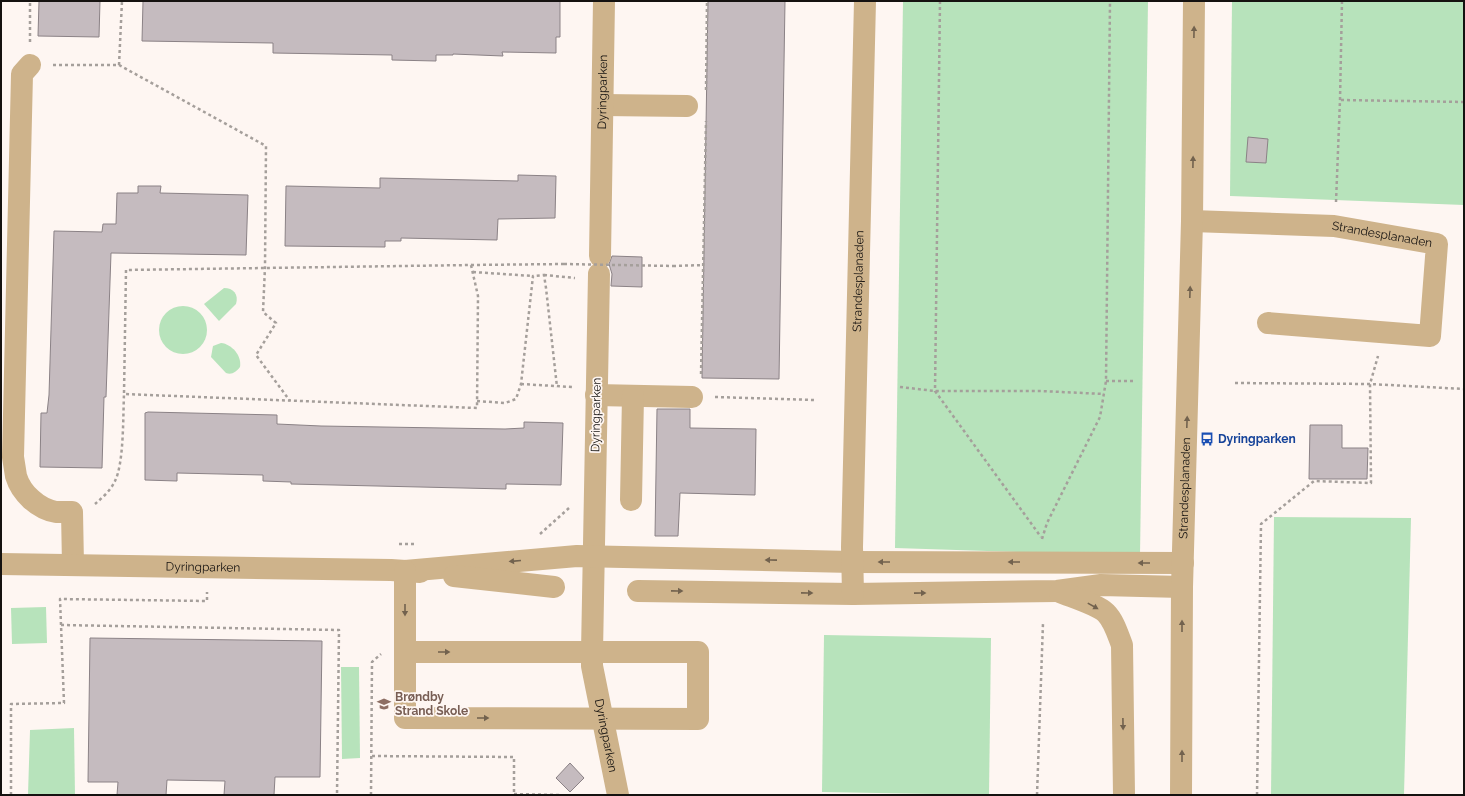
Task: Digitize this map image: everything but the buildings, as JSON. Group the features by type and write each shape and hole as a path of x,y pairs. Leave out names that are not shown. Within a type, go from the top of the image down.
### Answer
{"street":[{"name":"Dyringparken","path":"604,1 592,666 618,795"},
{"name":"Strandesplanaden","path":"853,594 852,562 865,1"},
{"name":"Strandesplanaden","path":"1181,795 1182,587 1192,221 1194,1"},
{"path":"30,65 22,74 13,457 17,477 32,500 40,506 55,512 72,512 73,565"},
{"path":"603,105 687,106"},
{"name":"Strandesplanaden","path":"1192,221 1334,226 1437,244 1430,336 1268,323"},
{"path":"596,395 633,396 700,392"},
{"path":"631,500 633,396"},
{"name":"Dyringparken","path":"406,571 577,556 852,562"},
{"path":"852,562 1183,563"},
{"name":"Dyringparken","path":"1,564 406,571 554,587"},
{"path":"405,652 698,652 698,719 405,718 405,652 406,571"},
{"path":"638,591 853,594 1057,591 1101,586 1182,587"},
{"path":"1057,591 1084,601 1106,613 1115,628 1122,645 1124,795"}],"path":[{"path":"30,1 30,65 119,65 266,146 263,312 276,322 256,354 290,401"},
{"path":"119,65 122,1"},
{"path":"706,97 707,1"},
{"path":"940,1 935,391 1042,540 1047,523 1100,417 1106,381 1110,1"},
{"path":"1334,226 1340,100 1342,1"},
{"path":"1340,100 1464,102"},
{"path":"706,121 700,392 815,400"},
{"path":"72,512 83,510 95,504 105,495 115,481 120,465 124,394 126,270 564,264 673,266 704,264"},
{"path":"124,394 477,408 478,296 471,265"},
{"path":"473,272 564,277"},
{"path":"544,275 557,387"},
{"path":"477,401 505,403 516,399 521,384 533,276"},
{"path":"1106,381 1136,381"},
{"path":"1235,383 1370,384 1464,390"},
{"path":"521,384 549,386"},
{"path":"1257,795 1261,524 1314,481 1371,484 1370,384"},
{"path":"900,387 935,391 1104,394"},
{"path":"538,536 571,507"},
{"path":"391,544 415,544"},
{"path":"11,795 11,704 64,703 60,599 207,601 208,568"},
{"path":"1037,795 1043,623"},
{"path":"61,625 339,630 338,795"},
{"path":"372,756 514,757 514,794 559,795"}],"green space":[{"path":"903,1 1148,1 1140,556 895,548"},
{"path":"1232,1 1464,1 1464,205 1230,196"},
{"path":"224,288 233,290 237,300 236,304 219,321 204,304"},
{"path":"178,306 188,306 197,310 203,316 207,325 207,335 203,344 197,350 188,354 178,354 169,350 163,344 159,335 159,325 163,316 169,310"},
{"path":"221,343 232,348 238,355 240,367 234,373 226,373 211,357 213,346"},
{"path":"1274,517 1411,518 1404,795 1271,795"},
{"path":"46,607 47,643 12,644 11,608"},
{"path":"824,635 991,638 989,795 822,792"},
{"path":"341,667 359,667 360,758 342,759"},
{"path":"74,728 75,795 28,795 30,730"}],"place":[{"name":"Dyringparken","path":"1207,439"},
{"name":"Brøndby Strand Skole","path":"384,704"}]}
